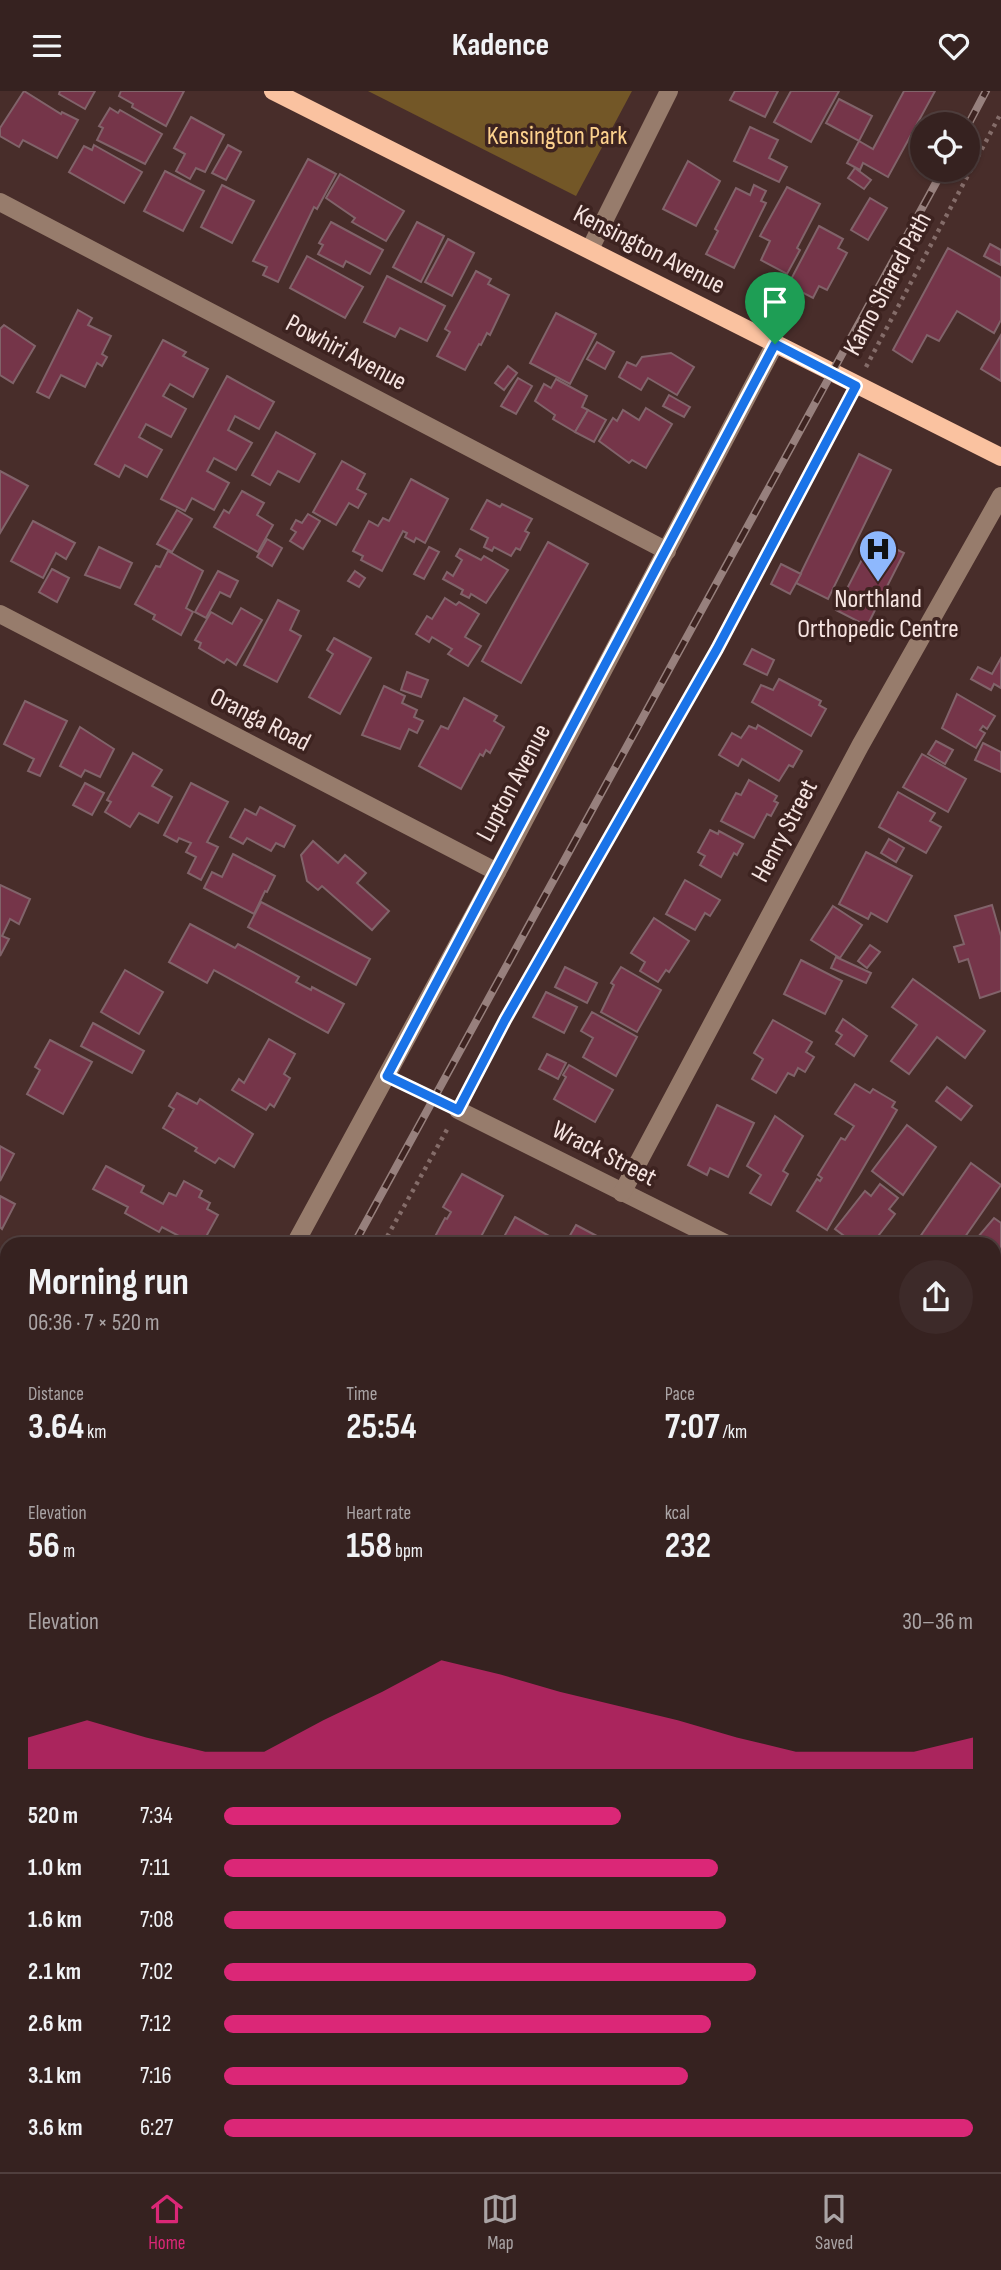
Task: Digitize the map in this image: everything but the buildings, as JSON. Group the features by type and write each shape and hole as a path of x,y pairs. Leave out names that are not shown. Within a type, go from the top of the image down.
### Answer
{"main road":[{"name":"Kensington Avenue","path":"273,91 1001,457"}],"street":[{"path":"590,249 669,91"},
{"name":"Powhiri Avenue","path":"0,202 667,551"},
{"name":"Lupton Avenue","path":"299,1237 497,872 775,344"},
{"name":"Henry Street","path":"622,1193 860,745 1001,496"},
{"name":"Oranga Road","path":"0,614 497,872"},
{"name":"Wrack Street","path":"458,1110 713,1237"}],"path":[{"name":"Kamo Shared Path","path":"387,1237 512,1009 717,649 904,290 1001,113"},
{"path":"387,1076 458,1110"}],"green space":[{"name":"Kensington Park","path":"368,91 632,91 576,196"}],"railway":[{"path":"975,112 986,91"},
{"path":"358,1237 936,182"}],"place":[{"name":"Northland Orthopedic Centre","path":"878,583"}],"route":[{"path":"775,344 856,386 783,519 717,649 505,1020 458,1110 387,1076 775,344"}]}
